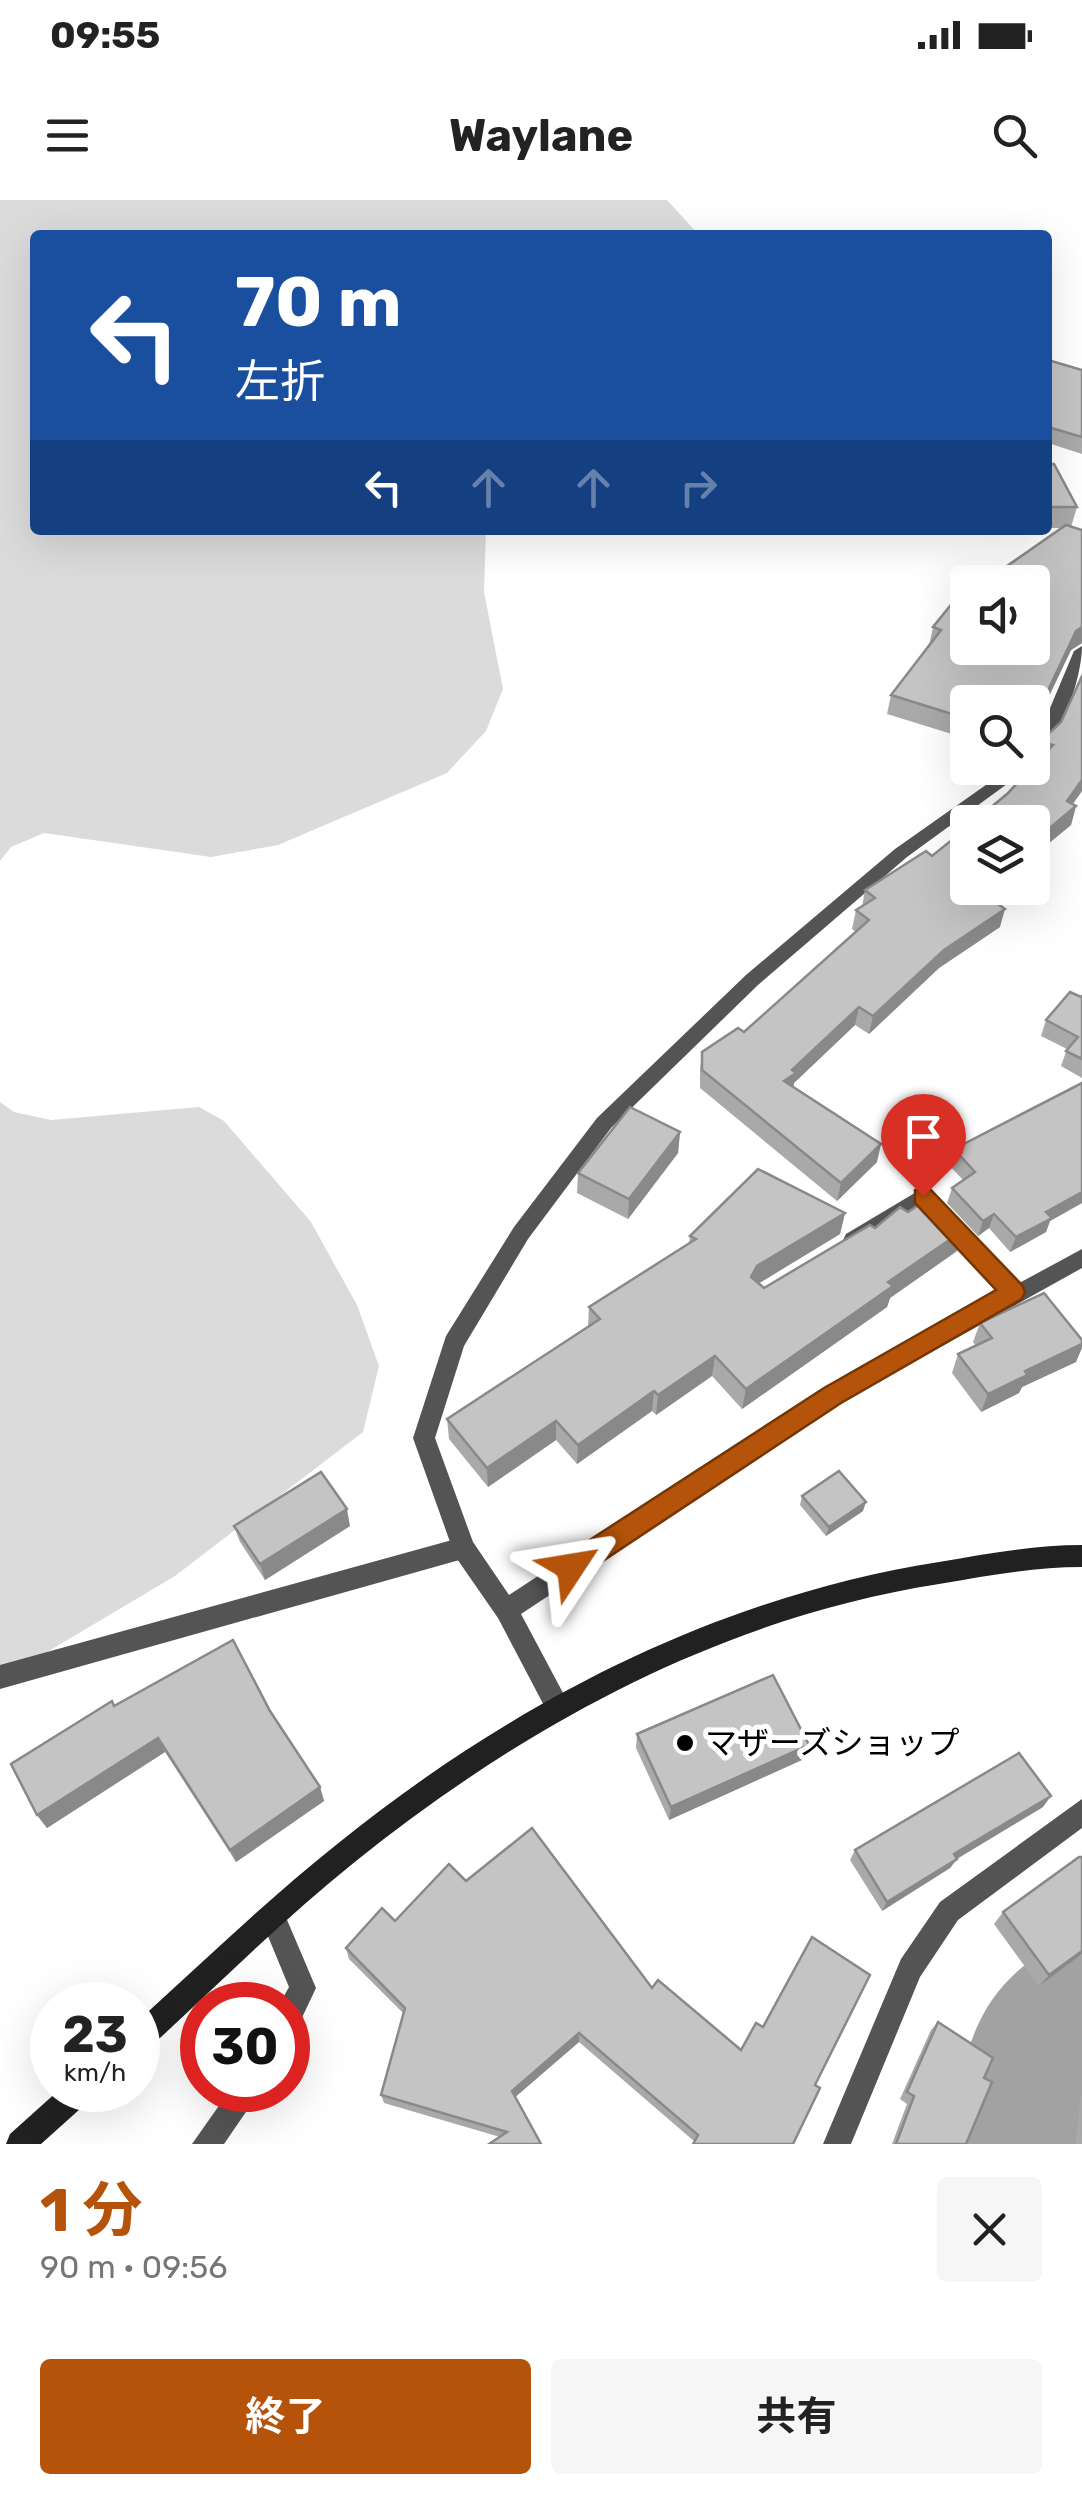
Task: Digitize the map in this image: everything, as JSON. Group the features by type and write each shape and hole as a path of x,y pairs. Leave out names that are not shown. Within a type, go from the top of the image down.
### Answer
{"street":[{"path":"1050,729 1082,651"},
{"path":"558,1706 506,1610 463,1548 424,1438 454,1343 522,1233 604,1123 752,980 901,854 997,785"},
{"path":"826,1256 923,1196 1014,1292"},
{"path":"506,1610 832,1396 1014,1292 1082,1258"},
{"path":"0,1677 463,1548"},
{"path":"160,2018 376,1829 558,1706 622,1671 762,1613 904,1576 1082,1556"},
{"path":"837,2144 910,1968 949,1912 1082,1812"},
{"path":"273,1917 300,1982"},
{"path":"20,2144 56,2112"},
{"path":"206,2144 230,2112"}],"shaded area":[{"path":"0,200 667,200 694,230 30,230 30,535 486,535 484,592 503,689 486,731 447,773 278,845 211,857 44,833 11,847 0,861"},
{"path":"0,1102 14,1112 51,1120 199,1107 224,1121 311,1222 357,1305 379,1366 363,1432 175,1576 0,1680"}],"building":[{"path":"1052,361 1082,370 1082,437 1052,428"},
{"path":"1052,464 1054,464 1077,507 1052,507"},
{"path":"1066,525 1082,530 1082,627 1076,631 1050,686 950,685 950,713 891,695 941,630 933,627 950,606 950,665 1050,665 1050,565 1008,565"},
{"path":"1082,676 1082,780 1067,801 1076,806 1050,828 1050,805 994,805 1015,785 1050,785 1050,732 1061,722"},
{"path":"950,842 950,905 999,905 1005,909 944,950 873,1016 859,1007 784,1081 881,1144 841,1183 702,1070 702,1052 738,1028 744,1032 869,920 856,910 875,898 865,890 926,851 932,856"},
{"path":"1070,992 1082,996 1082,1059 1066,1051 1078,1037 1046,1020"},
{"path":"1082,1083 1082,1192 1046,1212 1052,1218 1016,1237 994,1214 983,1221 952,1188 975,1172 954,1149"},
{"path":"630,1107 680,1132 629,1199 578,1173"},
{"path":"758,1169 845,1213 757,1266 751,1277 764,1288 870,1225 875,1228 900,1207 908,1212 932,1196 964,1230 888,1282 893,1286 746,1389 715,1356 658,1395 654,1391 578,1445 556,1421 487,1468 447,1419 600,1319 589,1307 696,1239 690,1236"},
{"path":"1044,1293 1082,1344 988,1394 958,1354 992,1338 980,1323"},
{"path":"839,1471 866,1502 829,1527 802,1496"},
{"path":"321,1472 347,1509 260,1564 234,1526"},
{"path":"233,1640 270,1711 320,1787 230,1850 158,1738 37,1815 11,1764 112,1701 114,1706"},
{"path":"773,1675 809,1745 671,1807 637,1734"},
{"path":"1019,1753 1051,1796 954,1854 957,1859 887,1902 855,1850"},
{"path":"532,1828 652,1988 658,1980 741,2050 756,2023 763,2027 812,1937 870,1975 815,2085 820,2088 793,2144 693,2144 698,2135 579,2033 512,2091 541,2144 489,2144 507,2132 381,2095 405,2008 346,1948 382,1908 395,1921 449,1864 466,1881"},
{"path":"1079,1857 1082,1951 1049,1975 1003,1912"},
{"path":"938,2022 993,2058 984,2078 992,2082 966,2144 896,2144 914,2096 907,2092"}],"waterway":[{"path":"1025,2144 1020,2092 1026,2057 1046,2028 1082,1991"}],"place":[{"name":"マザーズショップ","path":"685,1743"}],"route":[{"path":"571,1567 832,1396 1014,1292 923,1196"}]}
